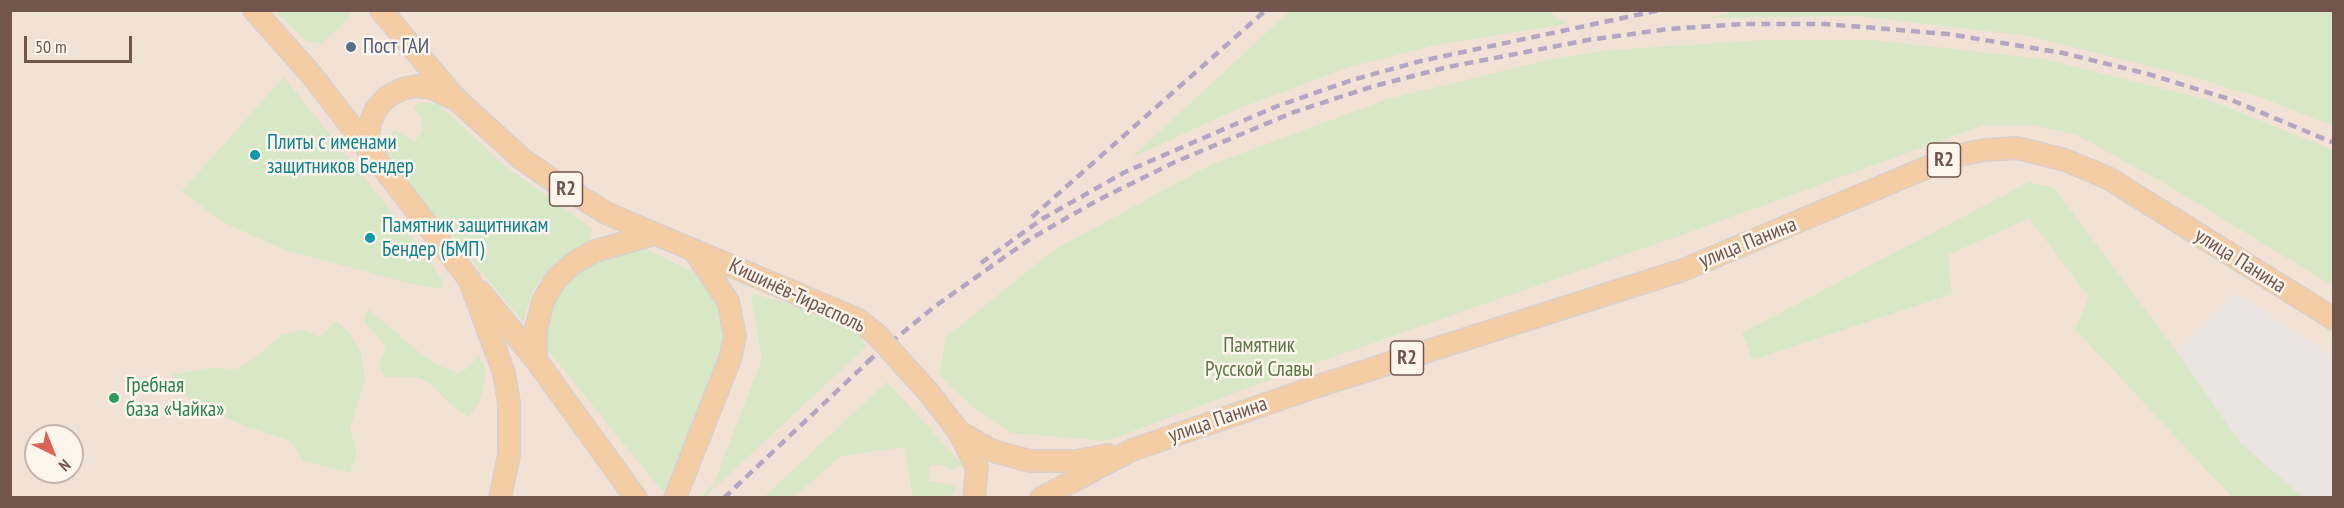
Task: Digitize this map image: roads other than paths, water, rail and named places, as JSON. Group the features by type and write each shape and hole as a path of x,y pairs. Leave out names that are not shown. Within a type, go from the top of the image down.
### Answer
{"main road":[{"path":"254,10 304,65 469,279 536,360 632,493"},
{"path":"381,10 456,99"},
{"name":"R2","path":"367,148 370,123 376,109 387,97 402,89 417,86 432,88 456,99"},
{"name":"Кишинёв-Тирасполь","path":"456,99 514,153 608,214 857,319 876,334 930,394 959,432 993,451 1030,461 1076,461 1132,450"},
{"name":"улица Панина","path":"1132,450 1318,386 1683,270 1954,156 1986,150 2017,148 2065,160 2108,178 2334,319"},
{"path":"536,360 543,301 556,279 575,262 595,251 655,234"},
{"path":"675,498 730,359 735,336 728,301 694,249"},
{"path":"469,279 504,373 508,403 509,455 500,498"},
{"path":"959,432 977,468 974,498"},
{"name":"R2","path":"1041,498 1132,450"}],"railway":[{"path":"1032,217 1266,10"},
{"path":"981,263 1042,219 1125,172 1275,107 1352,80 1421,61 1660,10"},
{"path":"867,362 934,307 1030,239 1098,200 1175,162 1294,112 1374,86 1448,67 1588,40 1668,29 1744,24 1825,24 1948,34 2063,53 2148,74 2229,99 2334,143"},
{"path":"724,498 872,358"}],"place":[{"name":"Пост ГАИ","path":"351,47"},
{"name":"Плиты с именами защитников Бендер","path":"255,155"},
{"name":"Памятник защитникам Бендер (БМП)","path":"370,238"},
{"name":"Гребная база «Чайка»","path":"114,398"}],"park label":[{"name":"Памятник Русской Славы","path":"1259,358"}]}
